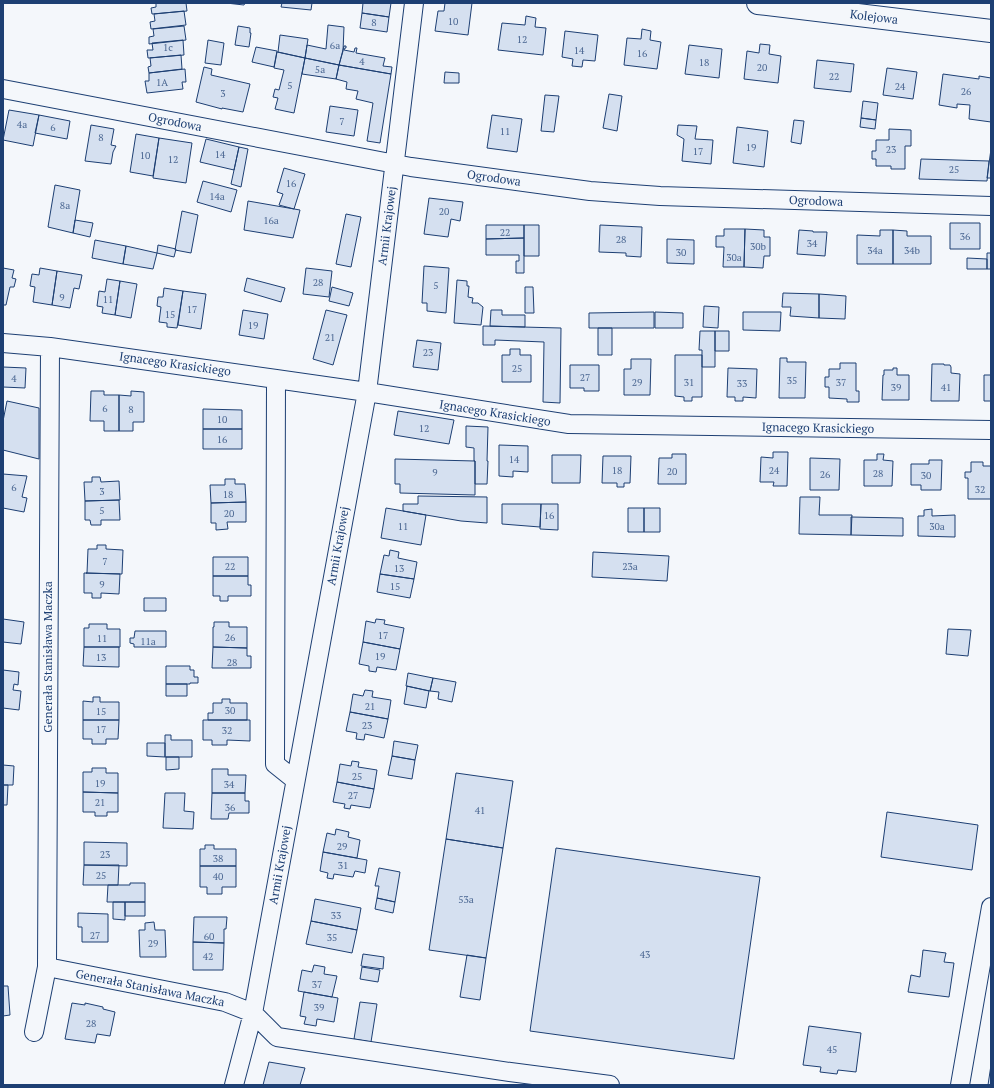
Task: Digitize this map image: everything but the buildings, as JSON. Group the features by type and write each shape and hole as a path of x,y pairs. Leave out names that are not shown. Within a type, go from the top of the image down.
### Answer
{"street":[{"name":"Armii Krajowej","path":"234,1085 253,1013 367,392 414,3"},
{"name":"Kolejowa","path":"758,3 991,31"},
{"name":"Ogrodowa","path":"3,89 411,167 590,191 660,196 991,206"},
{"name":"Ignacego Krasickiego","path":"3,343 50,347 367,392 569,424 991,430"},
{"name":"Generała Stanisława Maczka","path":"34,1032 47,968 50,347"},
{"path":"276,379 275,764 295,780"},
{"path":"960,1085 991,908"},
{"name":"Generała Stanisława Maczka","path":"47,968 225,1002 253,1013"},
{"path":"253,1013 277,1037 510,1072 610,1085"}]}
